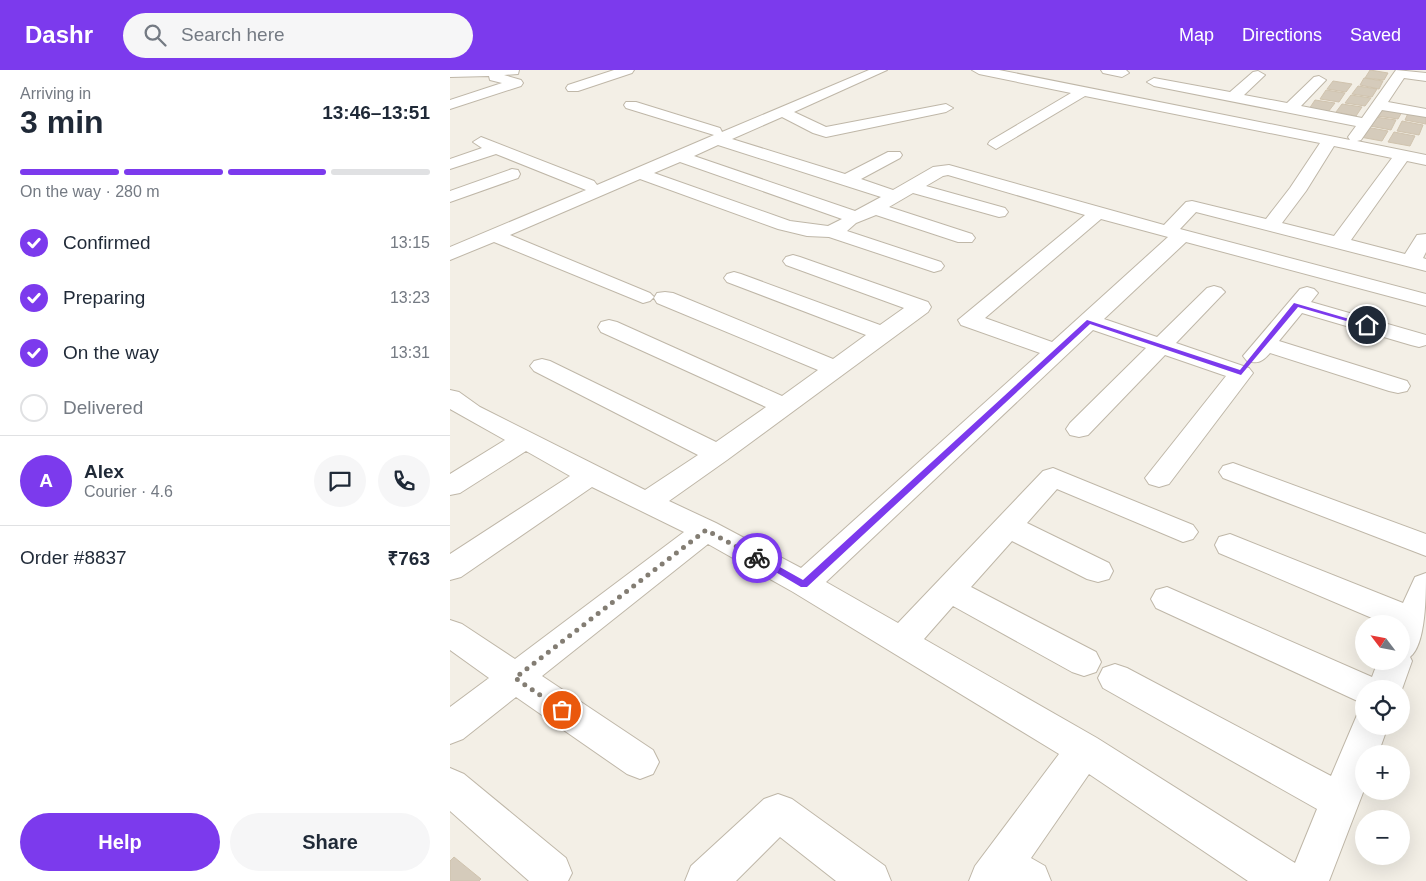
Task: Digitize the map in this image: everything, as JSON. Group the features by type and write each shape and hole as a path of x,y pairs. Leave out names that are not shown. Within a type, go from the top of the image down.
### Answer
{"street":[{"path":"450,73 524,70"},
{"path":"573,88 628,70"},
{"path":"452,243 493,235 679,156 717,135 862,70"},
{"path":"452,243 588,185 782,112 880,70"},
{"path":"979,70 1329,141 1402,155 1425,157"},
{"path":"1039,82 1059,70"},
{"path":"1108,70 1122,73"},
{"path":"459,87 517,71"},
{"path":"1171,86 1187,72"},
{"path":"1351,145 1402,72 1426,77"},
{"path":"1232,98 1258,74"},
{"path":"450,105 516,83 495,77"},
{"path":"1290,109 1319,80"},
{"path":"1154,82 1366,123"},
{"path":"1391,88 1408,91"},
{"path":"996,144 1083,91"},
{"path":"631,105 799,166 895,196"},
{"path":"1379,105 1426,113"},
{"path":"782,112 826,132 946,108"},
{"path":"1270,226 1297,191 1329,141"},
{"path":"481,142 588,185"},
{"path":"450,164 498,148"},
{"path":"799,166 824,154"},
{"path":"845,181 894,155"},
{"path":"1340,244 1402,155"},
{"path":"679,156 866,213 965,238"},
{"path":"831,232 939,171 950,170 1098,213 1426,300"},
{"path":"639,173 785,226 831,232 934,266"},
{"path":"450,197 512,174"},
{"path":"911,187 999,212"},
{"path":"804,584 1089,321 1175,233 1192,206 1419,263 1424,239"},
{"path":"1055,351 969,320 1098,213"},
{"path":"493,235 835,368"},
{"path":"647,502 718,454 920,306 793,261"},
{"path":"734,278 883,334"},
{"path":"1079,429 1214,292"},
{"path":"1159,478 1264,344 1302,299 1419,340"},
{"path":"1089,321 1241,373"},
{"path":"609,327 784,406"},
{"path":"1264,344 1398,386"},
{"path":"542,366 718,454"},
{"path":"457,411 525,440 590,475 706,530 804,584 1084,750 1285,881"},
{"path":"450,486 525,440"},
{"path":"1233,472 1426,545"},
{"path":"450,569 590,475"},
{"path":"901,642 1053,476 1183,532"},
{"path":"1007,526 1098,571"},
{"path":"450,728 706,530"},
{"path":"1230,545 1368,615"},
{"path":"1410,624 1426,585"},
{"path":"950,590 1084,662"},
{"path":"1167,599 1355,685"},
{"path":"450,633 640,762"},
{"path":"1115,678 1340,801"},
{"path":"1308,881 1366,735"},
{"path":"1007,875 1084,750"},
{"path":"450,786 551,873"},
{"path":"706,881 778,812 870,881"}],"building":[{"path":"1370,70 1388,73 1384,80 1365,78"},
{"path":"1364,78 1383,81 1379,89 1360,85"},
{"path":"1333,81 1352,84 1346,92 1327,89"},
{"path":"1358,86 1377,89 1372,97 1352,94"},
{"path":"1326,90 1345,93 1339,102 1320,99"},
{"path":"1351,95 1371,98 1365,106 1345,103"},
{"path":"1315,100 1335,103 1328,112 1309,109"},
{"path":"1342,104 1362,107 1356,116 1336,112"},
{"path":"1383,107 1403,110 1398,119 1377,116"},
{"path":"1409,111 1426,114 1426,124 1405,120"},
{"path":"1375,117 1396,120 1391,130 1370,126"},
{"path":"1402,121 1423,125 1419,135 1397,131"},
{"path":"1366,127 1388,131 1382,141 1360,137"},
{"path":"1394,132 1415,136 1410,146 1388,142"},
{"path":"454,857 481,879 479,881 450,881 450,861"}],"way so far":[{"path":"562,710 515,678 706,530 757,558"}],"route":[{"path":"757,558 804,584 1089,321 1241,373 1297,305 1367,325"}]}
